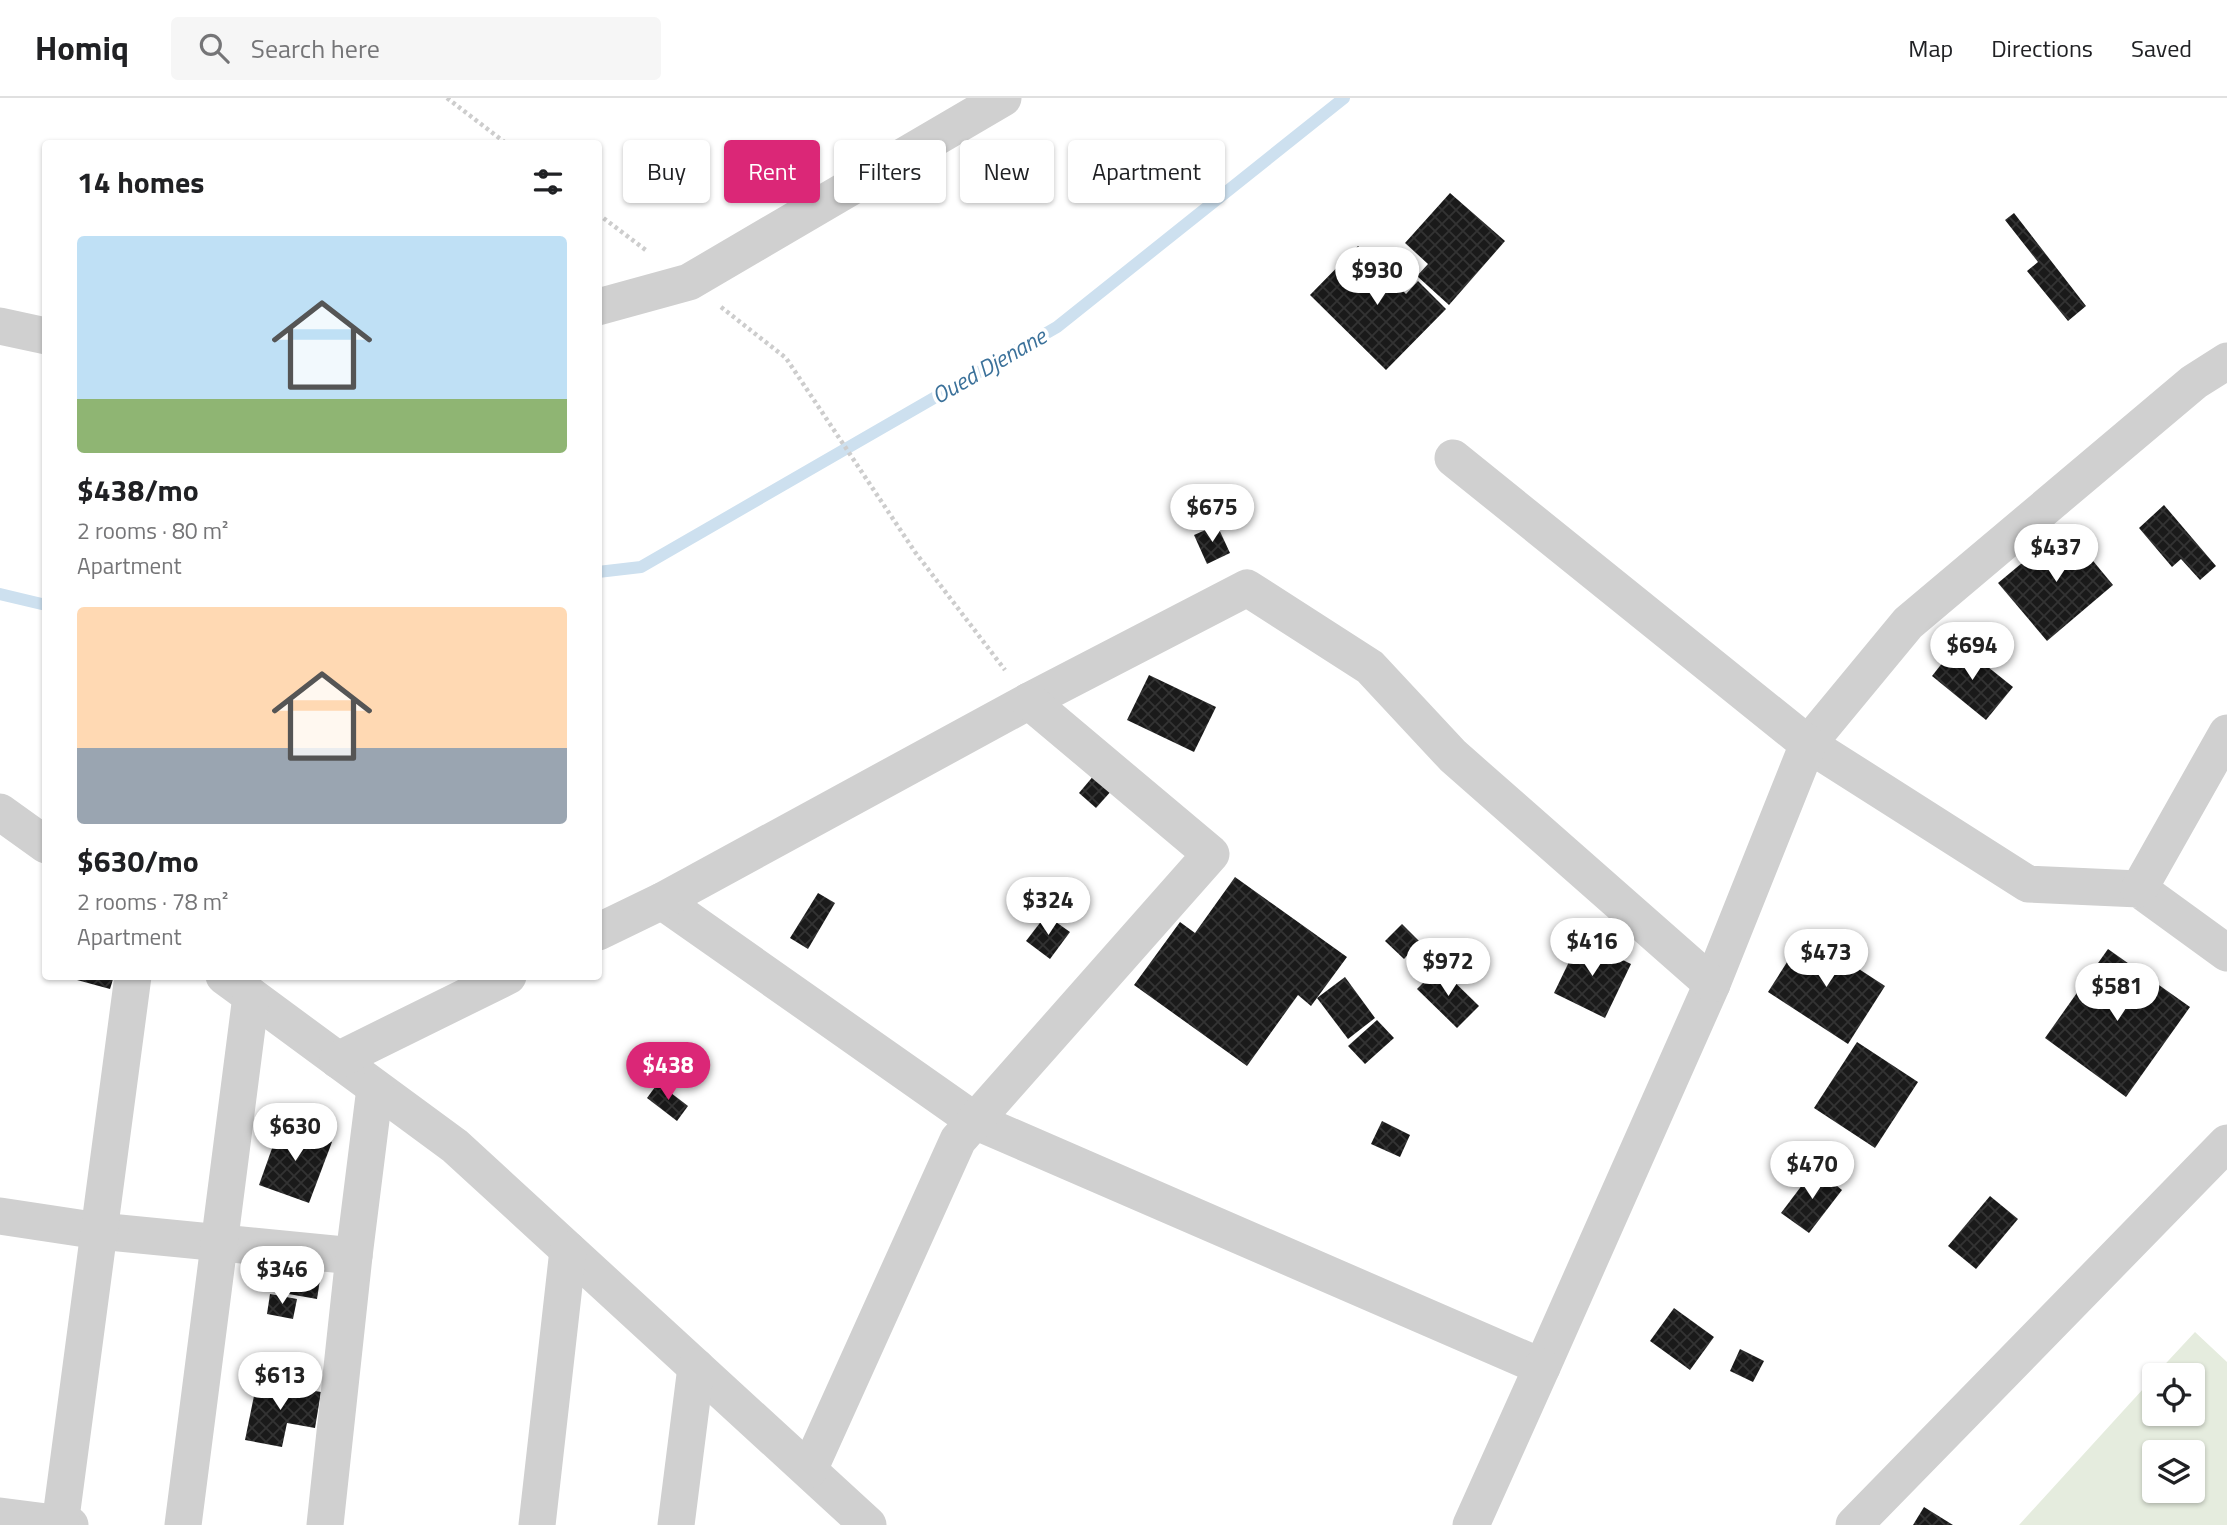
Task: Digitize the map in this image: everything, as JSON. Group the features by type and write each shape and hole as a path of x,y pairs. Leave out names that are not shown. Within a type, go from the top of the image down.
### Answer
{"street":[{"path":"602,306 688,282 1003,98"},
{"path":"0,326 42,335"},
{"path":"1471,1525 1712,984 1808,744 1908,623 2194,383 2227,360"},
{"path":"1453,458 1808,744 2028,884 2139,889 2227,953"},
{"path":"602,930 662,901 1029,701 1247,588 1370,667 1453,755 1712,984"},
{"path":"809,1470 958,1140 1211,853 1029,701"},
{"path":"2139,889 2227,733"},
{"path":"0,812 42,842"},
{"path":"662,901 975,1121 1542,1367"},
{"path":"0,1516 64,1525 132,980"},
{"path":"338,1060 500,980"},
{"path":"238,986 454,1146 868,1525"},
{"path":"183,1525 218,1242 238,986"},
{"path":"325,1525 375,1088"},
{"path":"1854,1525 2227,1143"},
{"path":"0,1216 99,1231 354,1256"},
{"path":"537,1525 568,1250"},
{"path":"676,1525 696,1367"}],"path":[{"path":"447,98 502,140"},
{"path":"786,358 915,552 1029,701"}],"shaded area":[{"path":"2195,1332 2227,1362 2227,1525 2019,1525 2142,1390 2142,1426 2205,1426 2205,1363 2166,1363"}],"building":[{"path":"1450,193 1505,241 1449,305 1417,276 1428,264 1405,243"},
{"path":"2014,213 2086,306 2068,321 2027,271 2038,262 2005,220"},
{"path":"1358,246 1406,294 1418,281 1446,309 1386,370 1310,295"},
{"path":"2164,505 2216,566 2200,580 2181,559 2172,567 2139,528"},
{"path":"1217,525 1230,553 1207,564 1194,535"},
{"path":"2065,527 2113,585 2047,641 1998,583"},
{"path":"1958,643 2013,687 1986,720 1932,676"},
{"path":"1149,675 1216,707 1194,752 1127,720"},
{"path":"1095,774 1113,789 1096,808 1079,793"},
{"path":"1235,877 1347,957 1311,1006 1298,995 1247,1066 1134,985 1180,922 1195,933"},
{"path":"818,893 835,903 808,949 790,938"},
{"path":"1046,915 1070,932 1050,959 1026,941"},
{"path":"1402,924 1420,942 1404,959 1385,941"},
{"path":"1805,934 1885,986 1848,1044 1768,992"},
{"path":"1580,939 1631,964 1605,1018 1554,993"},
{"path":"2108,949 2190,1007 2126,1097 2045,1038"},
{"path":"1439,967 1479,1006 1457,1028 1417,989"},
{"path":"1345,977 1375,1018 1348,1039 1317,998"},
{"path":"77,980 113,980 110,989"},
{"path":"1377,1020 1394,1038 1365,1064 1348,1046"},
{"path":"1857,1042 1918,1082 1875,1148 1814,1108"},
{"path":"658,1083 688,1106 677,1121 647,1098"},
{"path":"1382,1121 1410,1135 1400,1157 1371,1144"},
{"path":"281,1123 332,1142 309,1203 259,1185"},
{"path":"1815,1168 1842,1190 1809,1233 1781,1213"},
{"path":"1990,1196 2018,1219 1976,1269 1948,1246"},
{"path":"267,1250 323,1260 317,1299 260,1289"},
{"path":"270,1294 297,1299 293,1319 267,1314"},
{"path":"1674,1308 1714,1337 1690,1370 1650,1341"},
{"path":"1740,1349 1764,1361 1753,1382 1730,1371"},
{"path":"257,1381 321,1392 315,1428 287,1423 282,1447 245,1440"},
{"path":"1924,1507 1953,1525 1913,1525"}],"waterway":[{"name":"Oued Djenane","path":"602,572 641,567 1057,327 1344,98"},
{"name":"Oued Djenane","path":"0,594 42,604"}]}
